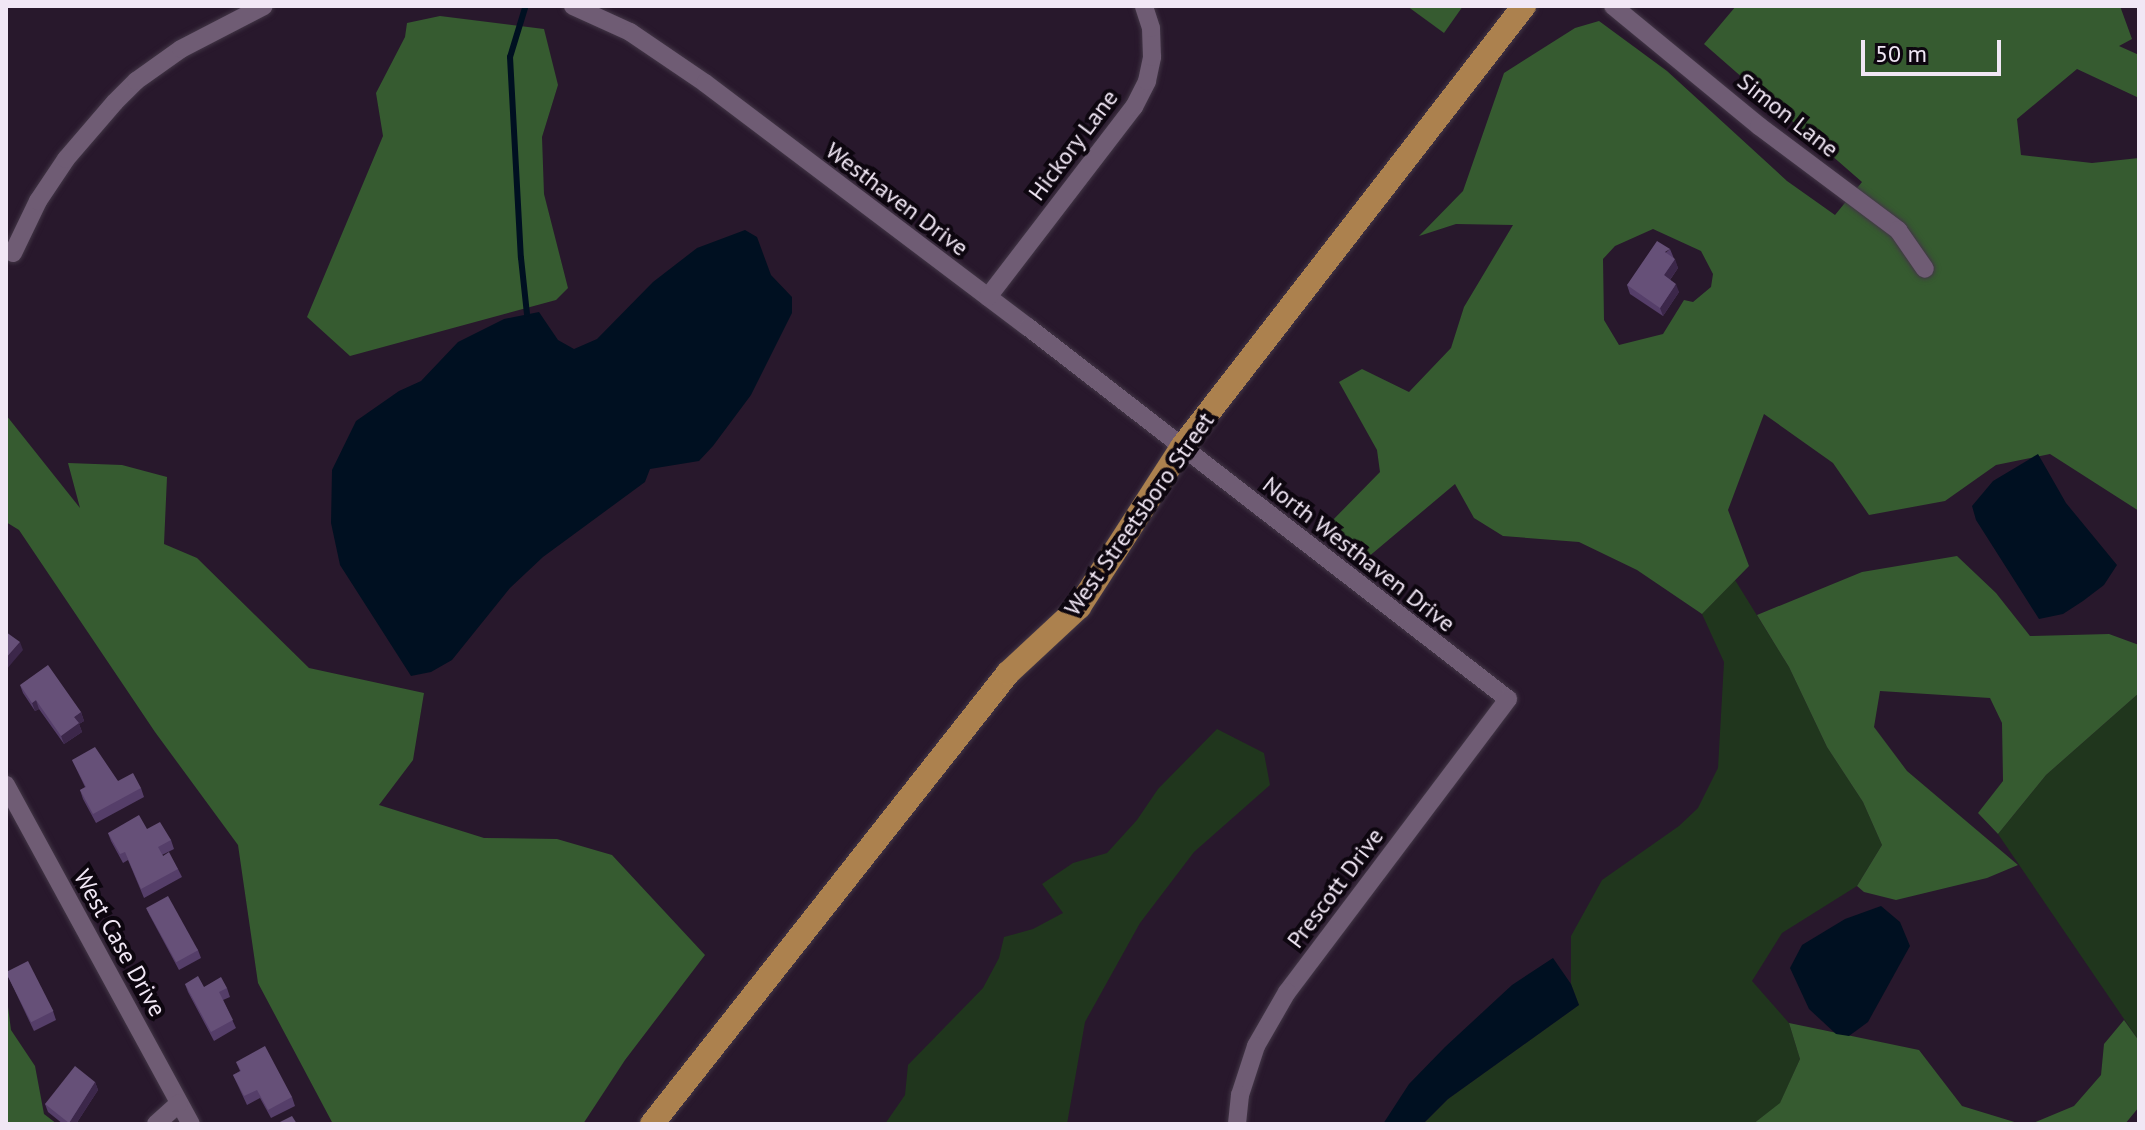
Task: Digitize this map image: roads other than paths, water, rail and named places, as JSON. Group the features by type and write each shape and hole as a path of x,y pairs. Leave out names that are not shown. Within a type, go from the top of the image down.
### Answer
{"main road":[{"name":"West Streetsboro Street","path":"652,1124 1008,673 1079,607 1182,447 1524,6"}],"street":[{"path":"13,253 38,201 66,159 115,102 169,57 264,6"},
{"name":"Westhaven Drive","path":"573,6 630,32 673,60 1182,447"},
{"name":"Hickory Lane","path":"988,297 1134,107 1147,81 1152,57 1151,28 1144,6"},
{"name":"Simon Lane","path":"1613,6 1759,126 1898,230 1925,269"},
{"name":"North Westhaven Drive","path":"1182,447 1508,699"},
{"name":"Prescott Drive","path":"1237,1124 1240,1095 1256,1046 1287,992 1508,699"},
{"name":"West Case Drive","path":"6,785 191,1124"},
{"path":"156,1124 179,1103"}],"water":[{"path":"745,230 757,237 771,275 792,297 792,313 751,395 713,446 699,461 650,469 645,482 543,557 510,588 452,660 431,672 411,676 340,565 331,523 332,470 356,421 399,391 421,381 458,342 504,319 539,312 558,340 574,349 597,339 653,282 697,248"},
{"path":"2038,454 2066,503 2117,565 2104,585 2083,601 2063,614 2039,619 1976,520 1972,506 1993,481"},
{"path":"1881,906 1900,922 1910,946 1868,1022 1849,1036 1836,1034 1809,1009 1790,968 1802,945 1845,919"},
{"path":"1553,958 1571,984 1579,1005 1448,1099 1423,1124 1383,1124 1409,1084 1445,1047 1512,985"}],"waterway":[{"path":"525,8 510,57 527,314"}]}
